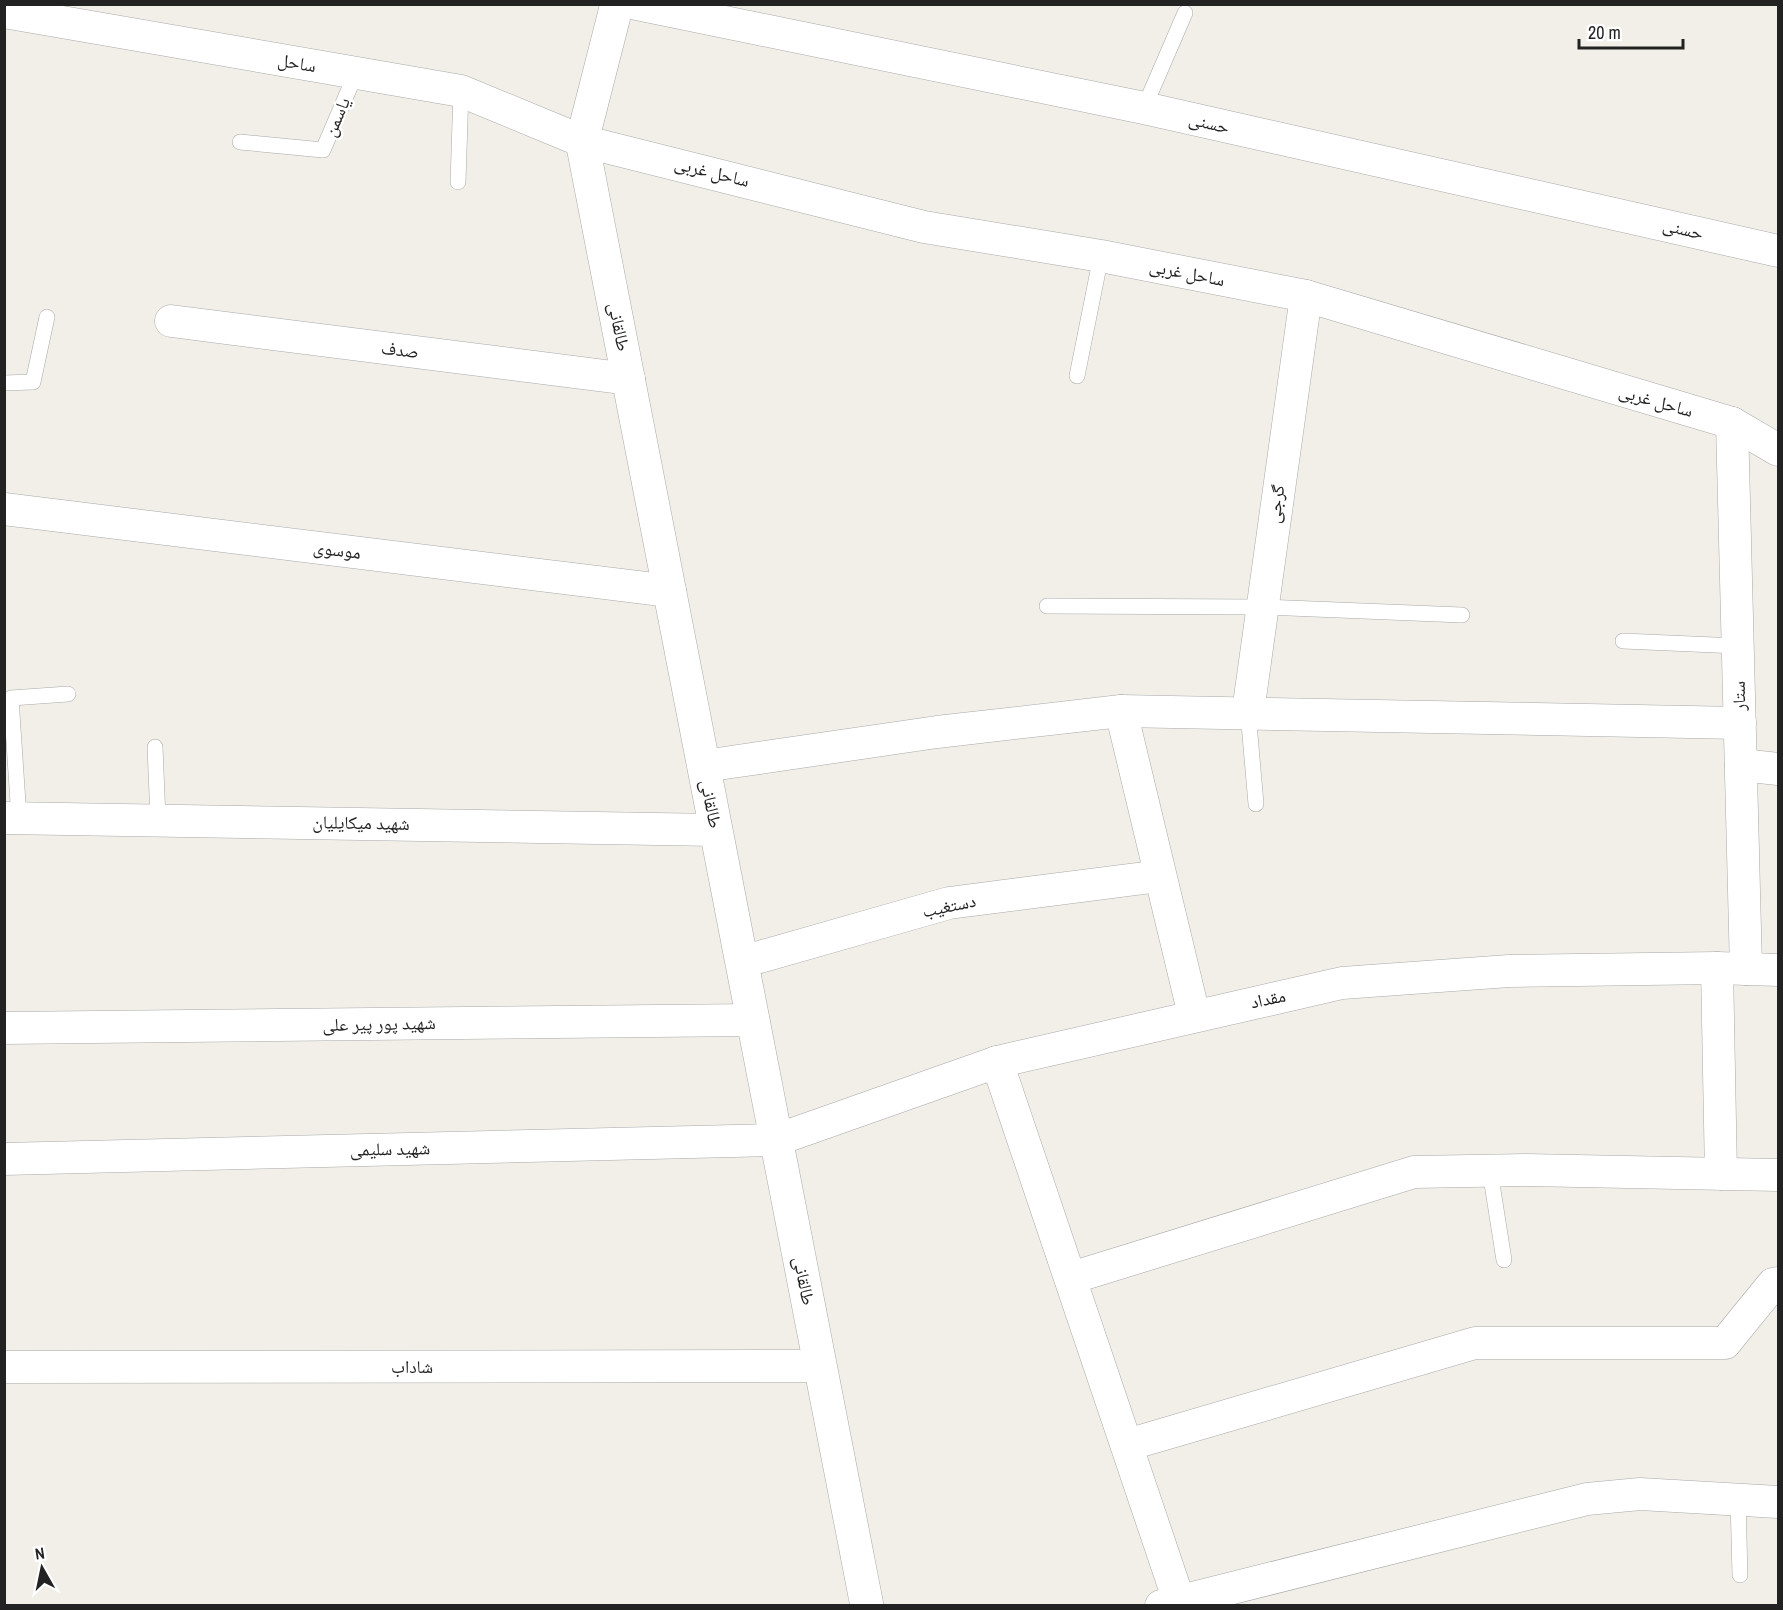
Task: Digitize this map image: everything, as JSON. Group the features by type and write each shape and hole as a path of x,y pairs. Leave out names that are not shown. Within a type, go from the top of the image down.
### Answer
{"street":[{"name":"طالقانی","path":"617,4 582,141 867,1605"},
{"name":"حسنی","path":"637,4 1144,108 1779,250"},
{"name":"ساحل","path":"4,12 461,92 582,141"},
{"name":"ساحل غربی","path":"582,141 924,227 1101,256 1306,296 1732,423 1779,450"},
{"name":"گرجی","path":"1248,712 1306,296"},
{"name":"صدف","path":"171,321 629,379"},
{"name":"ستار","path":"1721,1174 1741,765 1732,423"},
{"name":"موسوی","path":"4,509 670,591"},
{"path":"1121,711 1194,1015"},
{"path":"704,766 937,732 1121,711 1740,723"},
{"path":"1741,765 1779,769"},
{"name":"شهید میکایلیان","path":"12,818 717,830"},
{"name":"دستغیب","path":"742,962 949,903 1160,876"},
{"name":"مقداد","path":"776,1140 997,1062 1342,982 1509,971 1779,970"},
{"name":"شهید پور پیر علی","path":"4,1029 753,1020"},
{"path":"997,1062 1127,1445 1170,1603 1587,1499 1640,1494 1779,1502"},
{"name":"شهید سلیمی","path":"4,1159 776,1140"},
{"path":"1071,1278 1414,1172 1779,1175"},
{"path":"1127,1445 1474,1343 1725,1343 1773,1284 1779,1284"},
{"name":"شاداب","path":"4,1367 820,1366"}],"lane":[{"path":"1144,108 1185,13"},
{"name":"یاسمن","path":"240,142 323,150 356,73"},
{"path":"458,182 461,92"},
{"path":"1077,376 1101,256"},
{"path":"4,383 33,382 47,317"},
{"path":"1047,606 1262,607 1462,615"},
{"path":"1623,641 1738,646"},
{"path":"12,818 11,698 68,694"},
{"path":"1248,712 1256,804"},
{"path":"155,747 158,819"},
{"path":"1490,1171 1504,1260"},
{"path":"1738,1500 1740,1575"}]}
